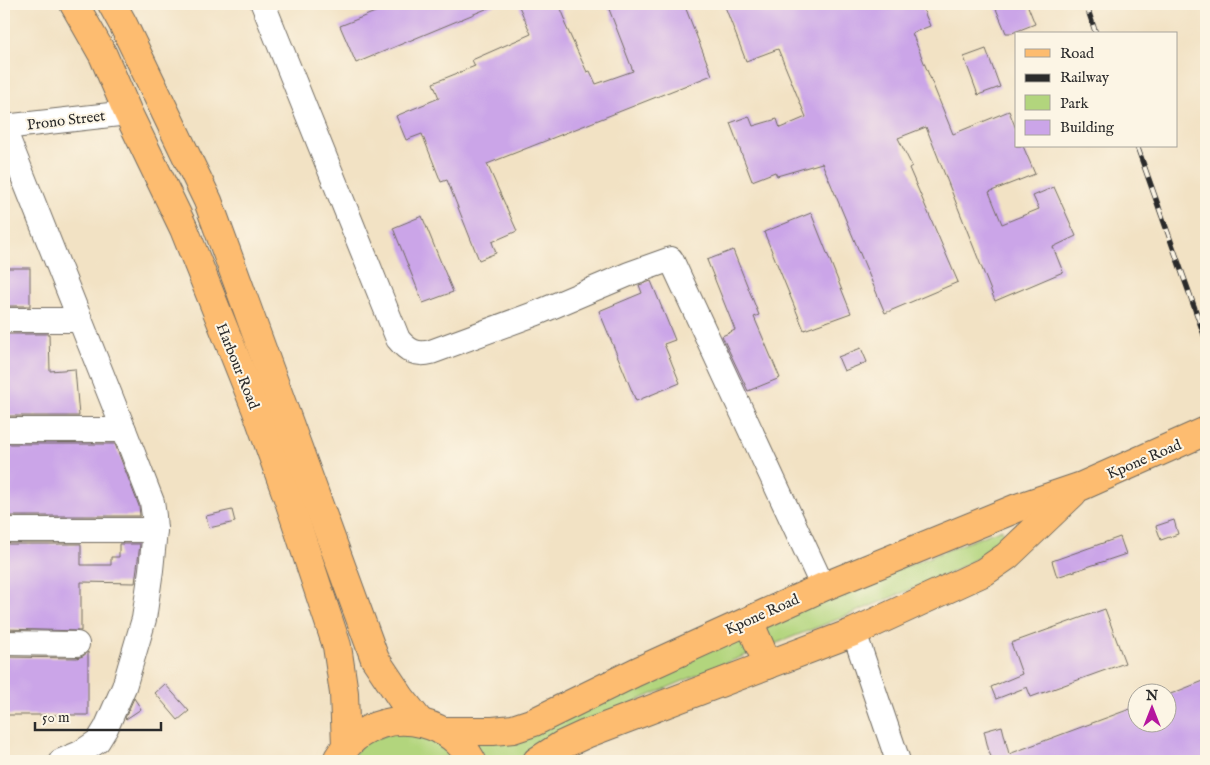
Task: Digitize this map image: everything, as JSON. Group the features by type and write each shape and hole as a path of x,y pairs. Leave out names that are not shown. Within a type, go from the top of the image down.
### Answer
{"main road":[{"name":"Harbour Road","path":"74,4 103,55 128,113 184,229 256,409 290,504 337,646 344,692 341,754"},
{"name":"Harbour Road","path":"112,4 208,201 375,659 401,698 431,726 457,741 472,761"},
{"name":"Kpone Road","path":"341,754 361,733 380,724 399,721 431,726 514,729 534,722 636,672 823,586 1017,508 1082,486 1206,431"},
{"name":"Kpone Road","path":"537,761 562,745 586,734 854,632 984,572 996,565 1082,486"},
{"path":"749,620 768,665"}],"street":[{"path":"263,4 398,339 405,348 413,353 423,354 431,352 671,259 823,586"},
{"name":"Prono Street","path":"4,128 128,113"},
{"path":"4,128 152,502 154,530 152,570 144,619 124,687 106,728 98,740 62,761"},
{"path":"4,320 79,320"},
{"path":"4,430 124,430"},
{"path":"4,530 154,530"},
{"path":"854,632 898,761"},
{"path":"4,643 77,644"}],"green space":[{"path":"1002,529 1004,538 979,557 950,573 718,666 548,739 517,761 486,761 470,737"},
{"path":"410,726 467,761 349,761 362,744"}],"building":[{"path":"395,4 498,4 356,63 340,26"},
{"path":"518,4 559,4 566,21 564,22 587,72 590,71 596,84 633,71 607,4 684,4 712,75 487,164 517,231 492,242 496,253 479,260 447,180 441,182 422,134 406,140 396,116 439,98 433,83 475,66 472,60 531,34"},
{"path":"724,4 921,4 930,26 912,33 953,134 1009,111 1015,126 1015,148 1024,148 1035,174 989,192 1002,224 1039,209 1033,196 1054,187 1076,236 1053,247 1063,272 995,301 926,127 898,138 912,166 909,168 958,282 885,313 822,163 777,176 775,172 752,181 730,123 749,116 753,126 777,119 780,128 806,117 778,49 746,61"},
{"path":"994,4 1027,4 1035,24 1012,33 1006,33"},
{"path":"986,49 1000,87 978,95 964,57"},
{"path":"811,213 851,313 804,330 764,232"},
{"path":"422,216 453,292 423,303 393,228"},
{"path":"733,250 759,315 754,317 780,378 748,391 722,336 735,330 707,260"},
{"path":"4,268 30,268 30,306 4,306"},
{"path":"651,281 675,340 664,344 680,383 636,401 599,311 642,293 639,285"},
{"path":"4,334 49,334 50,371 75,369 79,416 4,416"},
{"path":"861,348 867,362 844,371 838,357"},
{"path":"4,444 115,444 139,506 140,516 4,516"},
{"path":"232,510 235,522 209,528 206,516"},
{"path":"1174,520 1178,534 1161,540 1156,526"},
{"path":"1120,537 1126,554 1057,577 1052,561"},
{"path":"4,544 81,544 81,565 111,565 111,557 119,557 119,544 140,544 135,583 81,582 81,631 4,629"},
{"path":"1105,609 1125,663 1031,697 1027,687 996,699 991,687 1022,674 1011,643"},
{"path":"88,652 88,715 4,715 4,657 77,658"},
{"path":"1206,680 1206,761 993,761 989,752 984,731 1002,726 1009,754 1128,710 1128,732 1178,732 1178,691"},
{"path":"165,684 189,711 178,720 155,693"},
{"path":"134,698 141,709 126,719 125,718"}],"railway":[{"path":"1086,4 1095,32"},
{"path":"1138,148 1206,340"}]}
